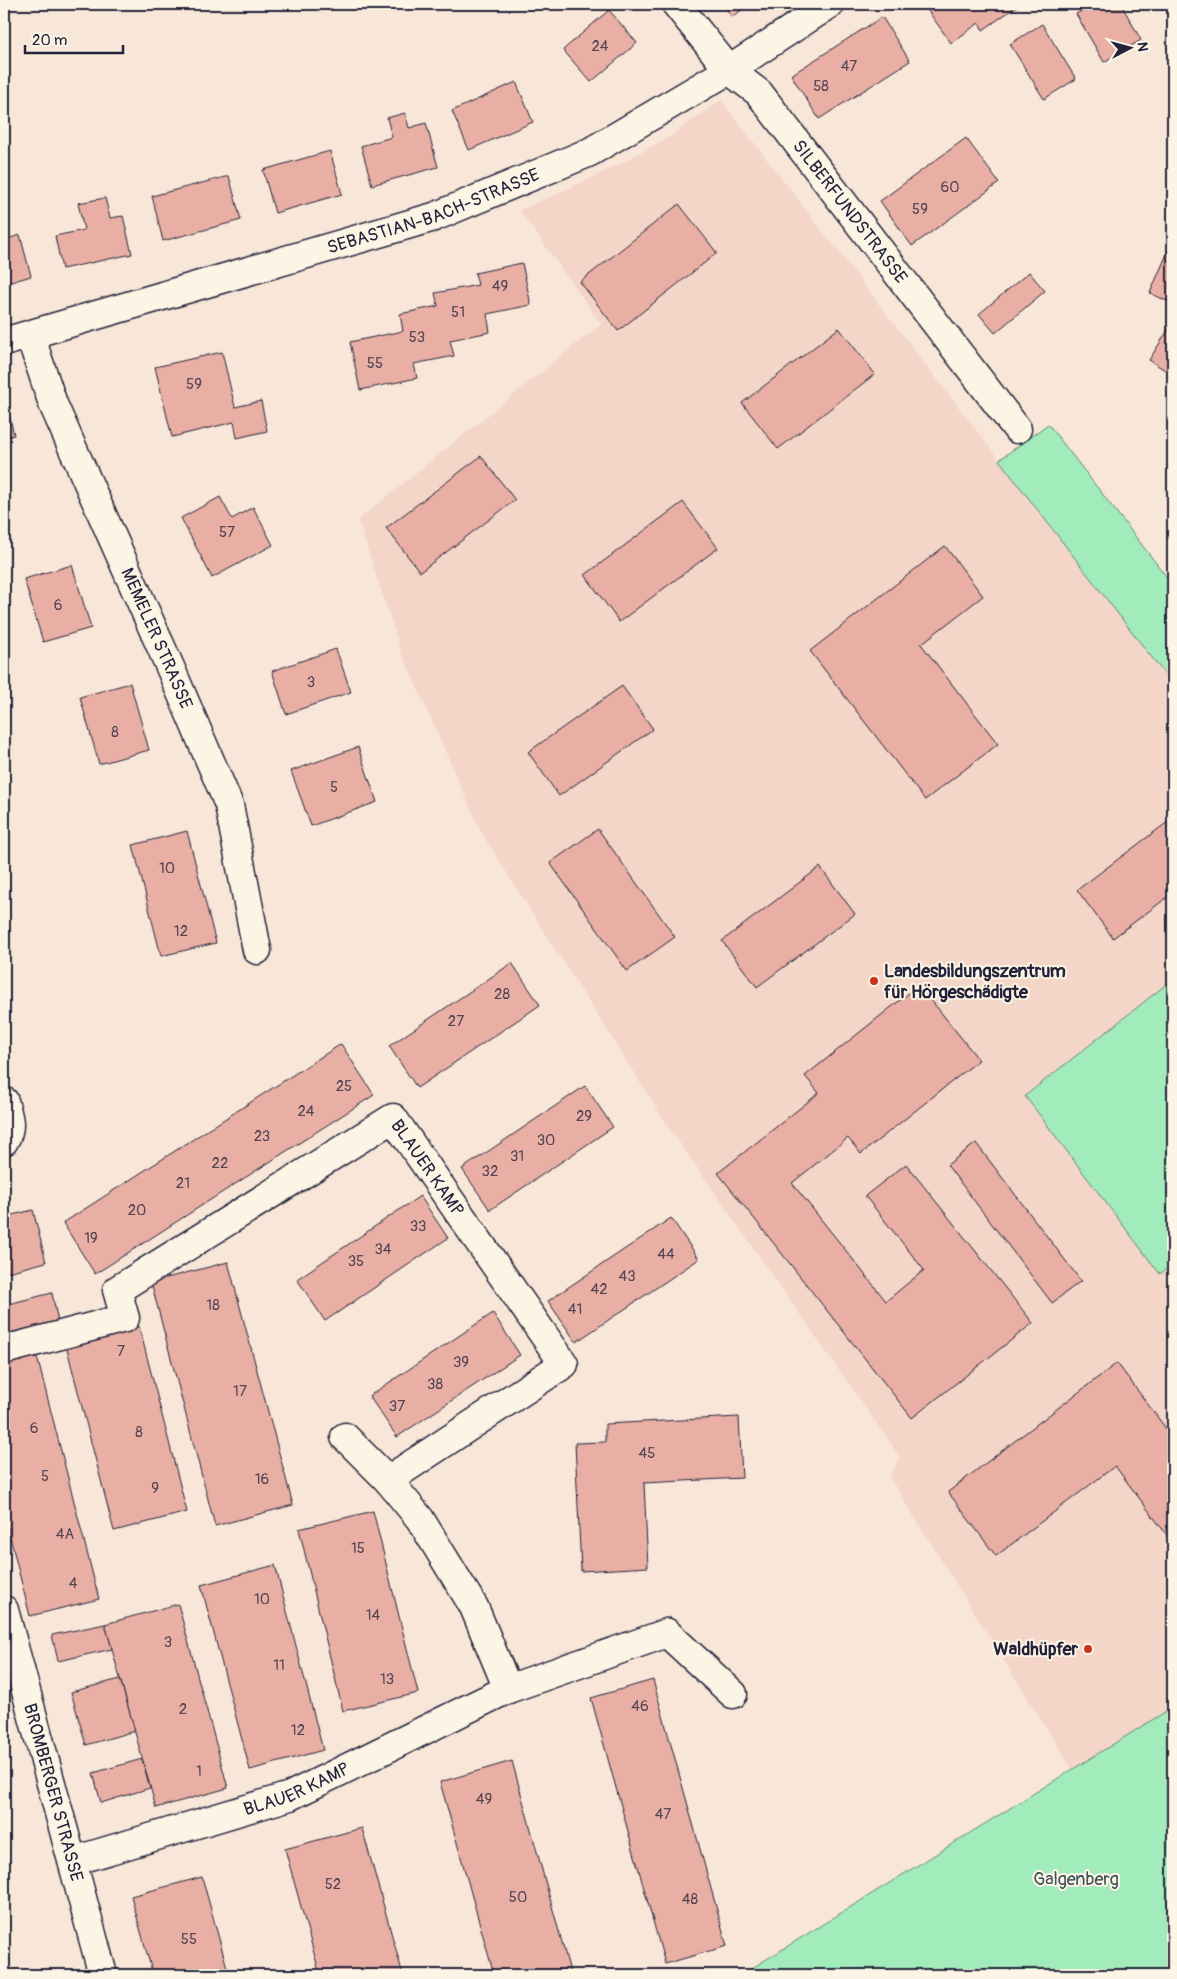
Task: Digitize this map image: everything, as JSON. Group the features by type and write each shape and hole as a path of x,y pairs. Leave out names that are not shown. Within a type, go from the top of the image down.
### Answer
{"street":[{"name":"SILBERFUNDSTRASSE","path":"676,4 729,70 759,93 1017,429"},
{"name":"SEBASTIAN-BACH-STRASSE","path":"4,342 434,217 590,152 729,70 830,4"},
{"name":"MEMELER STRASSE","path":"30,335 53,404 229,805 257,950"},
{"path":"4,1101 9,1131 4,1141"},
{"name":"BLAUER KAMP","path":"4,1350 125,1318 118,1290 393,1118 564,1364 388,1480"},
{"path":"345,1436 388,1480 420,1519 474,1607 508,1689"},
{"name":"BROMBERGER STRASSE","path":"4,1610 103,1975"},
{"name":"BLAUER KAMP","path":"73,1861 290,1796 508,1689 667,1633 733,1694"}],"shaded area":[{"name":"Landesbildungszentrum für Hörgeschädigte","path":"721,100 1173,684 1173,1707 1072,1769 889,1477 900,1457 669,1128 482,834 402,654 358,520 601,324 519,210 619,164 672,135"}],"green space":[{"path":"1048,424 1173,585 1173,685 999,460"},
{"path":"1173,979 1173,1264 1160,1274 1025,1096"},
{"name":"Galgenberg","path":"1173,1707 1173,1975 741,1975"}],"building":[{"path":"723,4 750,4 732,17"},
{"path":"923,4 1020,4 983,30 979,23 951,43"},
{"path":"1094,4 1121,4 1141,40 1104,62 1076,14"},
{"path":"609,10 637,43 591,82 563,50"},
{"path":"882,17 910,61 819,119 791,75"},
{"path":"1042,24 1076,79 1044,99 1010,44"},
{"path":"516,82 533,122 469,150 452,111"},
{"path":"405,113 409,128 426,123 438,167 372,185 361,146 392,137 387,118"},
{"path":"966,138 999,183 912,246 880,201"},
{"path":"330,151 342,194 275,213 263,170"},
{"path":"229,176 241,220 163,241 152,196"},
{"path":"105,198 110,218 123,216 132,254 62,269 55,236 84,230 78,203"},
{"path":"679,204 717,253 618,331 580,282"},
{"path":"20,235 31,276 4,284 4,240"},
{"path":"1173,240 1173,304 1150,293"},
{"path":"522,263 531,305 487,314 490,332 450,340 454,356 414,364 417,378 360,390 350,342 403,331 400,314 438,306 435,293 478,285 475,273"},
{"path":"1029,272 1045,291 995,333 979,314"},
{"path":"1173,324 1173,375 1149,360"},
{"path":"839,328 875,374 778,449 742,403"},
{"path":"222,352 235,407 261,401 267,431 237,438 234,422 172,437 155,367"},
{"path":"4,393 14,435 4,437"},
{"path":"481,456 515,500 420,572 386,528"},
{"path":"220,497 232,519 253,507 273,545 212,578 181,518"},
{"path":"683,502 718,548 619,622 585,575"},
{"path":"945,546 983,596 921,644 998,744 925,800 810,651"},
{"path":"72,565 91,628 43,642 24,579"},
{"path":"336,649 351,692 286,714 272,671"},
{"path":"130,683 149,750 99,764 80,697"},
{"path":"622,686 653,729 559,796 528,752"},
{"path":"358,747 377,802 311,826 291,771"},
{"path":"1173,818 1173,893 1113,938 1077,890"},
{"path":"598,829 675,937 627,971 550,863"},
{"path":"187,831 216,943 161,956 133,845"},
{"path":"820,867 855,914 757,987 722,941"},
{"path":"512,963 540,1005 417,1088 389,1046"},
{"path":"919,985 979,1060 861,1154 848,1138 792,1183 886,1301 924,1270 865,1196 906,1164 1033,1323 912,1418 718,1173 819,1093 805,1076"},
{"path":"341,1044 374,1095 95,1274 63,1223"},
{"path":"585,1086 613,1127 490,1210 462,1169"},
{"path":"976,1143 1081,1281 1052,1303 947,1165"},
{"path":"420,1196 448,1238 325,1321 297,1279"},
{"path":"33,1210 46,1262 4,1273 4,1217"},
{"path":"671,1218 699,1259 576,1342 548,1301"},
{"path":"228,1262 293,1505 215,1526 151,1282"},
{"path":"52,1293 58,1322 4,1334 4,1305"},
{"path":"493,1313 520,1355 397,1437 369,1396"},
{"path":"139,1326 187,1512 114,1531 66,1345"},
{"path":"36,1353 99,1599 30,1616 4,1513 4,1361"},
{"path":"1117,1363 1173,1438 1173,1543 1115,1466 996,1556 948,1492"},
{"path":"739,1417 742,1478 644,1483 648,1567 581,1571 575,1443 605,1442 605,1424"},
{"path":"373,1511 418,1693 343,1711 299,1529"},
{"path":"275,1565 323,1750 250,1770 201,1585"},
{"path":"178,1604 228,1788 156,1808 105,1624"},
{"path":"105,1624 112,1649 58,1661 52,1635"},
{"path":"120,1679 135,1731 86,1745 71,1692"},
{"path":"653,1680 727,1946 665,1964 591,1698"},
{"path":"142,1759 150,1788 101,1803 93,1773"},
{"path":"512,1761 571,1975 494,1975 440,1782"},
{"path":"362,1828 403,1975 320,1975 285,1849"},
{"path":"4,1871 11,1897 7,1910 4,1912"},
{"path":"202,1877 229,1975 153,1975 131,1896"}],"place":[{"name":"Landesbildungszentrum für Hörgeschädigte","path":"874,981"},
{"name":"Waldhüpfer","path":"1088,1649"}]}
